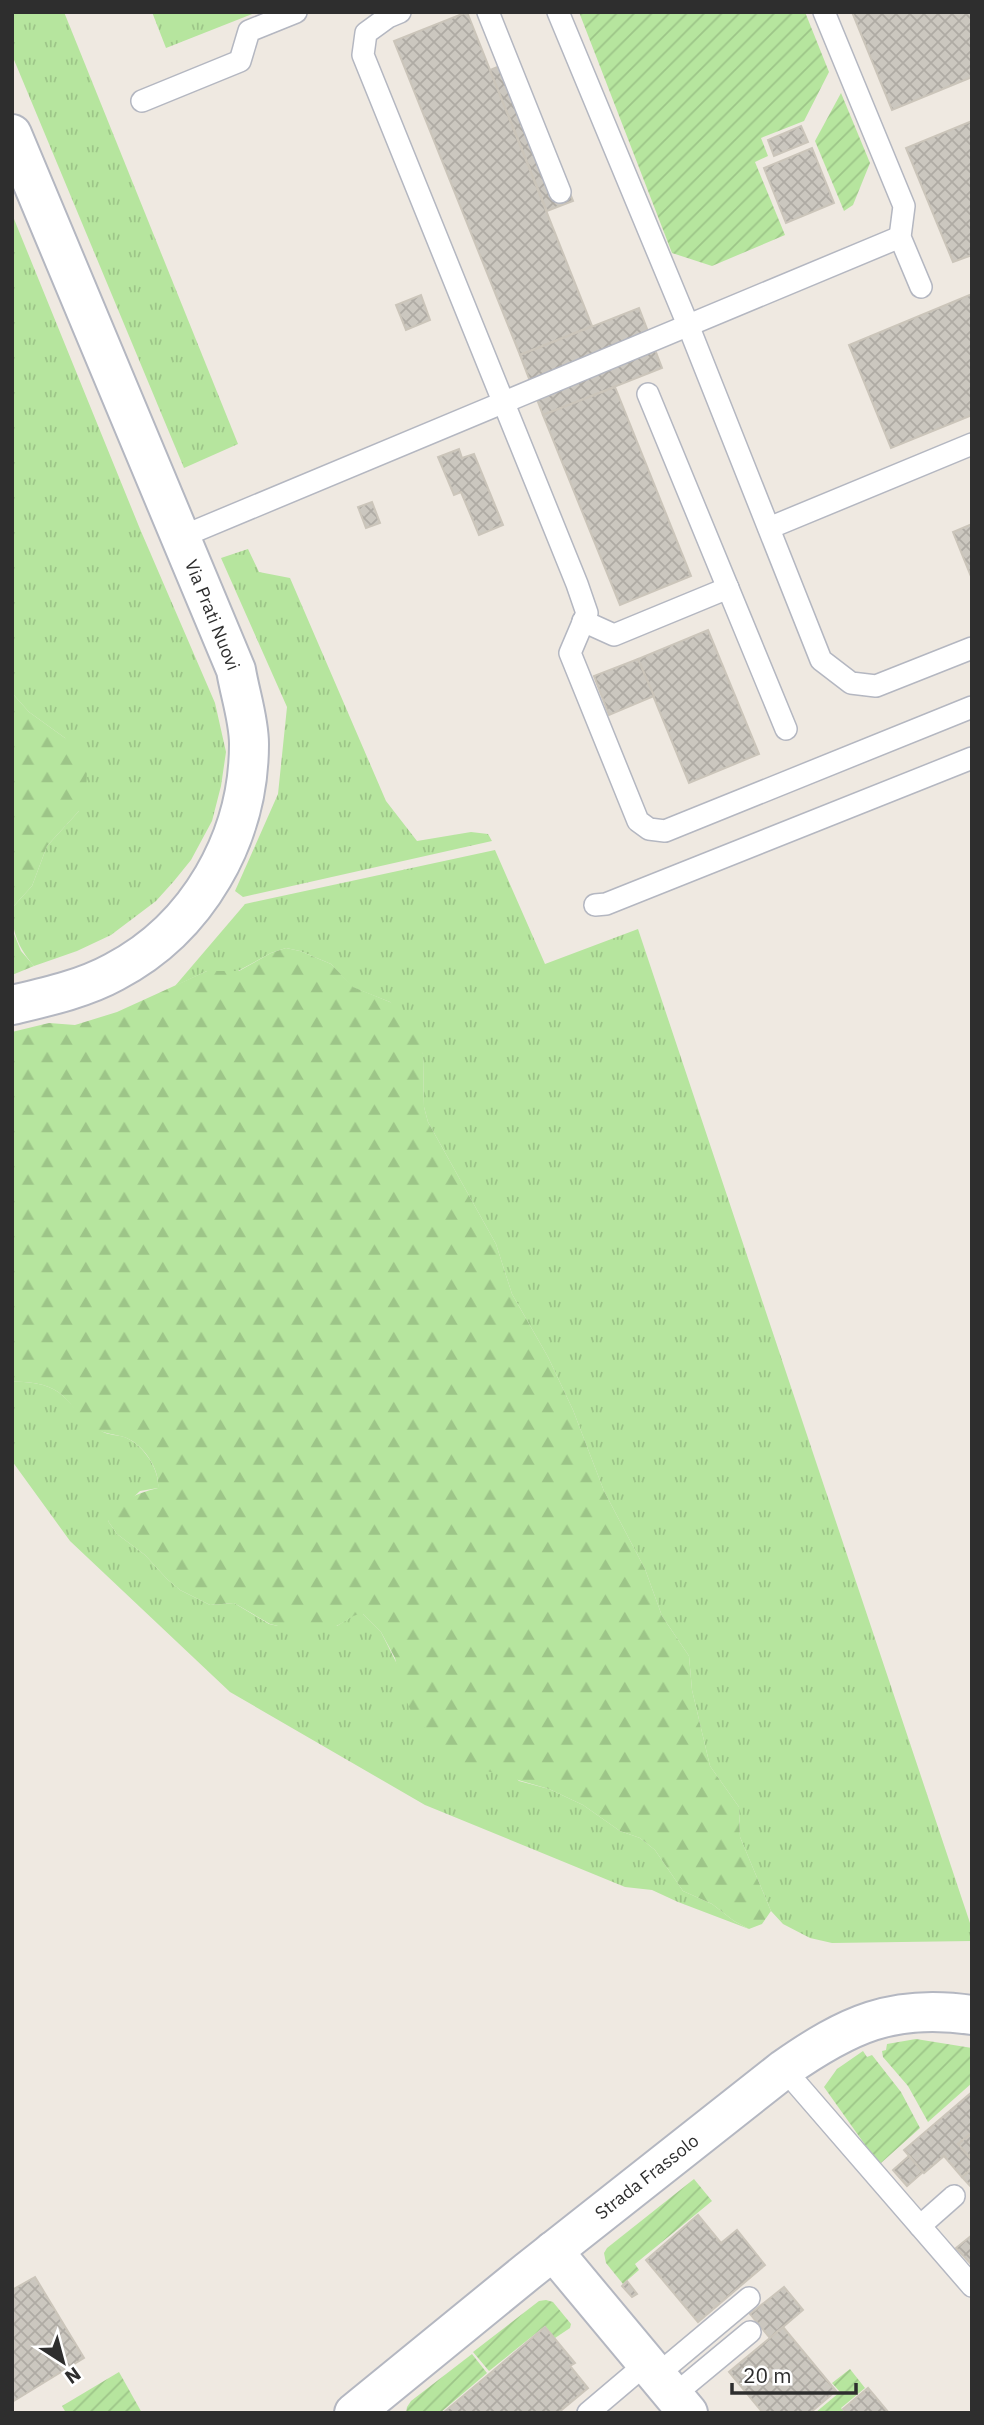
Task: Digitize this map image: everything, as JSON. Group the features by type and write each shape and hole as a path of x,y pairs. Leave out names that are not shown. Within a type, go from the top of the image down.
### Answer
{"street":[{"name":"Via Prati Nuovi","path":"12,134 236,670 249,740 248,777 238,823 224,860 190,912 159,944 114,973 69,991 12,1005"},
{"name":"Strada Frassolo","path":"359,2411 553,2251 784,2069 823,2042 864,2022 912,2012 972,2015"},
{"path":"553,2251 666,2387"}],"lane":[{"path":"142,101 240,61 249,31 296,12"},
{"path":"400,12 366,33 363,55 577,584 587,613 570,653 638,821 649,829 665,831 972,707"},
{"path":"488,12 560,192"},
{"path":"558,12 688,325 821,660 851,683 876,686 972,648"},
{"path":"824,12 904,206 900,237 921,287"},
{"path":"180,537 900,237"},
{"path":"648,394 786,729"},
{"path":"769,528 972,444"},
{"path":"583,621 614,635 728,589"},
{"path":"595,905 606,904 972,758"},
{"path":"784,2069 972,2286"},
{"path":"920,2226 954,2196"},
{"path":"666,2387 749,2298"},
{"path":"588,2413 666,2387 750,2332"}],"green space":[{"path":"12,12 64,12 238,444 184,468 12,55"},
{"path":"152,12 257,12 166,48"},
{"path":"579,12 805,12 829,72 804,121 761,138 768,156 755,162 785,235 712,266 672,253"},
{"path":"841,93 870,163 853,205 844,211 815,141"},
{"path":"12,214 140,529 215,703 226,752 212,821 191,860 174,881 156,901 111,935 77,951 34,966 17,939 12,908 32,886 47,846 79,811 65,738 29,712 12,693"},
{"path":"248,549 259,572 290,578 386,801 417,841 471,832 488,834 492,841 243,897 235,891 278,794 287,707 221,558"},
{"path":"12,693 29,712 65,738 87,770 86,793 79,811 47,846 32,886 12,908"},
{"path":"495,850 545,964 638,929 972,1929 972,1941 832,1943 810,1938 783,1924 771,1911 740,1837 739,1807 710,1766 692,1690 689,1656 662,1616 645,1569 604,1491 573,1410 548,1357 512,1294 496,1244 428,1122 424,1107 423,1054 390,1002 352,987 331,964 286,948 238,971 207,971 175,986 245,904"},
{"path":"12,929 21,951 34,966 12,975"},
{"path":"286,948 331,964 353,987 390,1002 416,1023 423,1054 424,1107 428,1122 496,1244 512,1294 548,1357 573,1410 604,1491 645,1569 662,1616 689,1656 692,1690 710,1766 739,1807 740,1837 771,1911 762,1924 749,1929 712,1904 683,1891 655,1850 640,1838 620,1831 583,1805 549,1789 477,1768 457,1760 441,1749 410,1709 403,1693 395,1658 381,1632 363,1614 327,1628 278,1626 234,1603 210,1605 180,1590 145,1555 117,1534 108,1521 129,1499 158,1488 156,1472 143,1450 131,1440 93,1428 58,1392 46,1386 12,1382 12,1032 49,1023 75,1025 117,1012 207,971 239,971 271,953"},
{"path":"12,1382 46,1386 58,1392 96,1428 131,1440 143,1451 153,1465 158,1488 140,1491 108,1521 117,1534 145,1555 180,1590 210,1605 234,1603 269,1624 278,1626 337,1626 357,1613 363,1614 381,1632 398,1666 519,1781 549,1789 583,1805 620,1831 640,1838 655,1850 683,1891 712,1904 749,1929 652,1890 625,1887 425,1805 230,1692 70,1541 12,1461"},
{"path":"916,2039 972,2048 972,2083 928,2122 908,2086 883,2057 882,2051 886,2050 887,2044"},
{"path":"863,2051 867,2057 872,2055 901,2092 920,2128 881,2163 878,2163 824,2087 837,2069"},
{"path":"694,2179 712,2201 635,2264 639,2270 623,2284 606,2263 604,2253 607,2248"},
{"path":"539,2301 553,2302 571,2324 570,2328 555,2338 545,2326 489,2371 473,2352"},
{"path":"472,2354 487,2373 440,2413 406,2413 411,2401"},
{"path":"850,2369 865,2388 841,2408 845,2413 815,2413 840,2392 832,2383"},
{"path":"119,2372 142,2413 66,2413 62,2406"}],"building":[{"path":"467,12 592,326 520,355 394,41"},
{"path":"852,12 972,12 972,77 892,110"},
{"path":"517,59 573,201 547,211 490,70"},
{"path":"972,121 972,255 953,262 906,148"},
{"path":"801,126 808,142 774,156 768,140"},
{"path":"812,148 834,203 786,223 764,168"},
{"path":"972,294 972,415 891,448 849,345"},
{"path":"421,295 430,320 406,330 396,305"},
{"path":"639,308 662,368 543,415 520,355"},
{"path":"615,387 691,576 620,605 543,415"},
{"path":"459,449 462,458 474,454 503,525 479,535 461,492 454,495 438,457"},
{"path":"372,502 380,523 366,528 358,507"},
{"path":"972,524 972,579 953,532"},
{"path":"708,630 759,754 689,783 638,659"},
{"path":"638,659 654,696 609,715 594,676"},
{"path":"972,2092 972,2133 958,2144 972,2160 972,2169 962,2177 944,2156 924,2173 904,2150"},
{"path":"972,2133 972,2160 958,2144"},
{"path":"909,2156 923,2172 907,2186 893,2170"},
{"path":"972,2169 972,2188 962,2177"},
{"path":"698,2215 721,2243 737,2230 765,2265 698,2322 646,2260"},
{"path":"972,2235 972,2265 956,2248"},
{"path":"35,2277 84,2358 12,2402 12,2290"},
{"path":"627,2281 637,2294 632,2297 622,2286"},
{"path":"784,2287 803,2310 770,2338 750,2314"},
{"path":"545,2327 575,2363 570,2366 588,2388 558,2413 443,2413"},
{"path":"783,2327 836,2391 810,2413 763,2413 729,2372"},
{"path":"868,2388 889,2413 847,2413 843,2409"}]}
